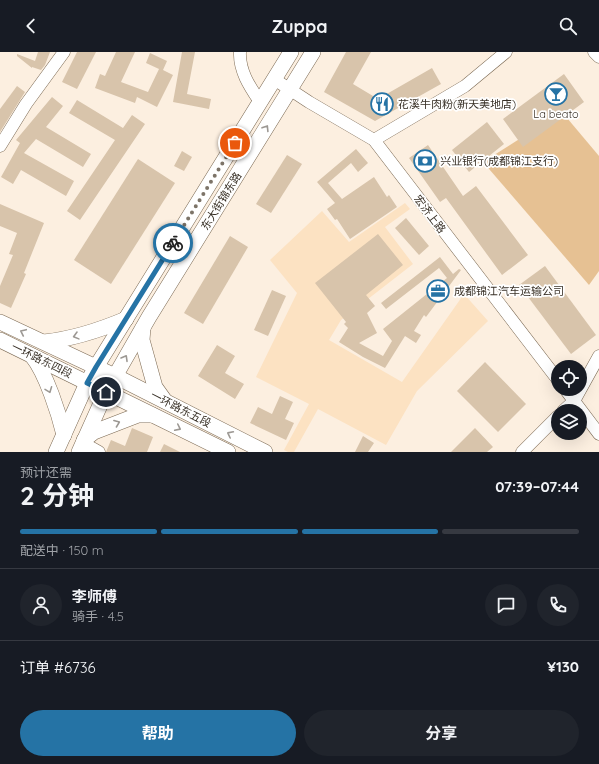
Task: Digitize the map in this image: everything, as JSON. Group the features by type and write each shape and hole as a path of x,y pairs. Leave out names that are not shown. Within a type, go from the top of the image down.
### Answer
{"main road":[{"name":"东大街锦东路","path":"56,452 87,383 96,367 291,52"},
{"name":"东大街锦东路","path":"82,445 106,392 143,327 313,52"},
{"path":"44,342 59,340 105,328 126,319"},
{"name":"一环路东四段","path":"0,322 96,367"},
{"path":"143,327 142,340 155,387 166,402"},
{"name":"一环路东四段","path":"0,340 106,392"},
{"path":"32,355 40,365 64,435"},
{"name":"一环路东五段","path":"96,367 265,452"},
{"name":"一环路东五段","path":"106,392 228,452"},
{"path":"82,445 94,432 138,415 152,415"}],"street":[{"path":"0,146 26,104 64,52"},
{"path":"240,52 240,61 247,82 260,102"},
{"path":"374,140 465,86 506,52"},
{"path":"594,52 599,56"},
{"name":"宏济上路","path":"274,79 309,102 374,140 551,371"},
{"path":"571,404 574,401 599,356"},
{"path":"570,396 599,434"},
{"path":"522,452 551,423"},
{"path":"82,445 99,452"}],"shaded area":[{"path":"562,112 599,156 599,271 589,285 483,162"},
{"path":"405,203 410,209 385,227 413,264 341,320 329,340 402,382 464,294 488,321 417,391 386,445 318,409 294,452 288,452 284,450 309,404 256,377 297,293 270,260 322,211 349,242"}],"building":[{"path":"38,52 50,52 45,65 41,70 32,68 17,56 17,54 35,61"},
{"path":"77,52 96,52 77,89 62,82"},
{"path":"116,52 135,52 121,82 148,92 159,69 146,63 150,53 167,61 163,70 173,75 157,107 137,97 135,103 95,88 100,74 105,76"},
{"path":"182,52 195,52 187,94 211,99 209,109 173,102"},
{"path":"346,52 371,52 353,84 378,99 432,68 441,84 375,121 324,92"},
{"path":"564,74 584,102 523,147 503,119"},
{"path":"17,86 25,92 0,132 0,109"},
{"path":"52,97 63,106 46,127 91,154 83,167 36,139 24,153 74,181 66,196 21,170 13,184 1,177 20,143 16,140"},
{"path":"77,100 123,128 132,115 145,124 80,220 67,211 115,140 69,113"},
{"path":"487,122 504,144 469,172 452,150"},
{"path":"428,145 463,196 476,186 528,255 502,275 446,198 440,202 409,158"},
{"path":"356,149 368,163 358,172 351,163 328,183 342,199 374,177 387,197 389,195 397,207 350,239 337,219 335,220 327,209 335,203 317,182"},
{"path":"182,151 192,157 184,171 174,166"},
{"path":"287,155 302,164 271,213 256,204"},
{"path":"138,159 175,183 111,284 74,260"},
{"path":"0,204 44,223 24,273 26,274 11,308 0,303 0,286 13,255 9,254 17,233 0,226"},
{"path":"406,218 429,246 419,255 395,228"},
{"path":"378,234 403,265 366,295 375,306 367,313 377,333 359,343 383,356 392,341 383,329 447,278 439,268 386,309 381,303 440,257 453,274 459,269 461,270 426,317 424,315 414,331 421,335 416,343 405,336 385,368 363,357 339,342 348,328 344,324 346,322 315,283"},
{"path":"230,236 248,247 203,324 184,313"},
{"path":"545,266 596,335 571,354 519,285"},
{"path":"272,290 286,296 268,336 254,330"},
{"path":"217,345 235,356 225,373 244,384 235,399 198,376"},
{"path":"485,362 526,404 498,432 457,391"},
{"path":"280,396 293,402 285,419 294,423 286,440 250,423 258,407 272,414"},
{"path":"132,428 153,437 147,452 106,452 111,440 125,446"},
{"path":"475,428 493,447 487,452 451,452"},
{"path":"363,436 374,443 368,452 355,452"},
{"path":"164,444 180,452 160,452"}],"way so far":[{"path":"173,243 235,143"}],"place":[{"name":"La beato","path":"556,94"},
{"name":"花溪牛肉粉(新天美地店)","path":"382,104"},
{"name":"兴业银行(成都锦江支行)","path":"425,161"},
{"name":"成都锦江汽车运输公司","path":"438,291"}],"route":[{"path":"106,392 87,383 173,243"}]}
